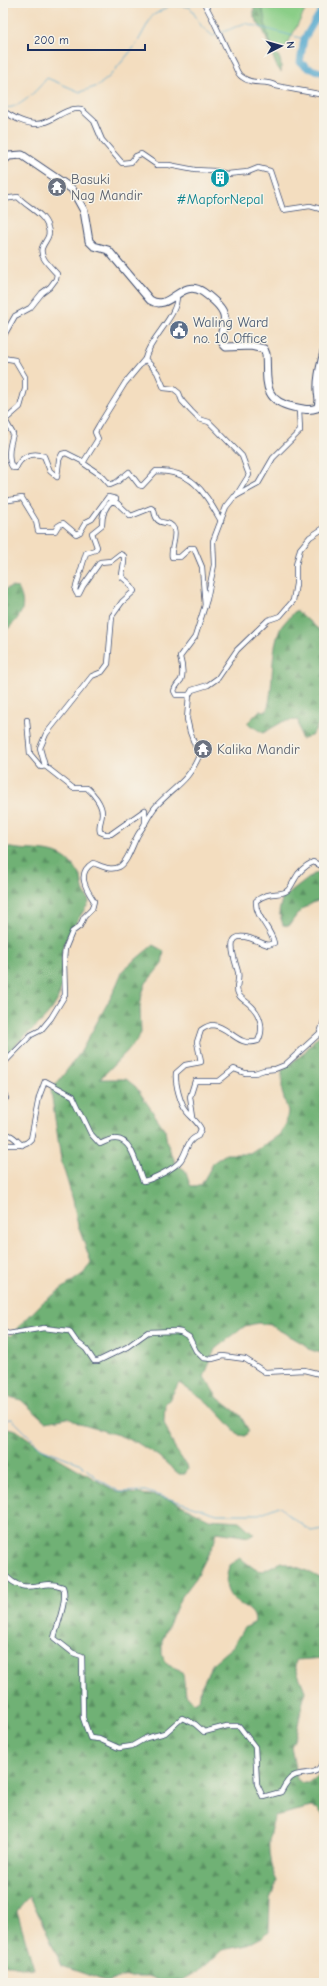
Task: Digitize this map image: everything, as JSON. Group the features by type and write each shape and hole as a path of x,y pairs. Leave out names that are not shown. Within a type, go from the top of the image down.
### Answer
{"highway":[{"path":"3,161 9,156 22,155 72,189 84,211 89,241 94,246 108,250 153,302 163,302 188,288 196,288 204,293 221,308 225,316 220,340 222,344 231,347 262,347 266,354 268,390 273,398 278,402 300,409 312,410 317,408 320,404 318,374 324,352"}],"street":[{"path":"204,3 212,15 225,50 240,76 250,82 272,83 276,86 324,95"},
{"path":"3,111 26,123 35,124 41,123 67,111 81,110 94,121 102,140 122,163 132,162 136,156 141,154 157,165 195,170 215,170 227,174 264,168 270,171 283,210 310,206 324,210"},
{"path":"3,199 18,197 25,205 45,219 49,236 42,247 42,255 57,274 56,280 42,293 30,308 15,316 3,337"},
{"path":"84,462 98,439 96,432 99,425 129,378 145,359 147,350 166,323 174,307 177,295"},
{"path":"3,358 15,360 25,377 25,389 20,407 5,420 13,434 9,448 10,465 13,468 16,468 19,462 26,456 36,453 44,456 50,471 57,477 59,460 62,454 66,453 84,462 83,463 102,476 110,485 117,482 129,472 139,486 142,486 156,472 168,471 187,477 194,481 212,504 221,520"},
{"path":"145,359 158,372 164,388 174,390 179,393 182,401 191,411 199,419 209,422 242,456 249,475 236,496 226,507 221,520 213,542 214,565 205,606 195,637 180,657 183,670 181,679 174,691 176,695 189,695"},
{"path":"236,496 258,484 273,458 300,431 300,409"},
{"path":"3,501 22,498 36,521 38,531 55,531 58,526 63,524 76,534 80,532 86,522 92,519 108,497 115,498 131,516 151,508 154,510 155,518 159,522 170,525 174,528 175,534 172,545 172,557 180,557 190,548 194,548 202,566 205,606"},
{"path":"45,766 40,748 46,734 92,676 102,672 108,664 112,616 122,602 134,591 129,583 122,577 122,571 125,563 124,556 120,554 111,560 100,562 83,586 80,594 76,594 75,590 86,553 95,550 97,547 92,533 102,525 102,517 106,505 112,501 118,503"},
{"path":"3,1064 34,1033 41,1030 51,1018 65,995 65,949 72,932 80,926 84,917 92,909 94,902 84,884 83,874 88,866 93,863 110,869 120,867 127,861 130,847 156,806 187,779 199,756 190,732 188,719 189,695 192,690 208,685 218,678 238,650 268,620 280,616 292,601 296,584 296,565 300,549 310,537 324,528"},
{"path":"27,720 30,754 41,767 45,766 73,788 87,788 93,793 102,812 99,827 100,832 111,834 145,810 145,824"},
{"path":"3,1145 22,1145 27,1143 32,1135 39,1097 46,1081 73,1096 91,1134 100,1144 114,1139 121,1140 129,1148 144,1181 150,1180 179,1163 185,1149 194,1138 198,1136 201,1129 184,1106 176,1088 176,1073 185,1065 201,1062 197,1042 201,1030 212,1025 221,1027 239,1039 252,1044 258,1041 263,1029 255,1010 240,998 237,993 239,976 233,957 233,943 236,939 244,936 268,945 274,943 272,935 256,909 256,902 266,894 282,893 288,890 295,877 306,865 313,862 324,867"},
{"path":"193,1117 190,1097 195,1081 219,1081 234,1069 245,1073 255,1073 275,1069 296,1056 320,1033 324,1021"},
{"path":"3,1093 6,1098 3,1100"},
{"path":"3,1134 14,1137 22,1145"},
{"path":"3,1330 8,1334 44,1328 69,1331 76,1341 86,1349 94,1360 98,1361 127,1347 148,1332 181,1332 189,1337 196,1351 203,1358 212,1359 223,1356 245,1359 265,1372 304,1370 324,1375"},
{"path":"3,1573 8,1579 21,1587 36,1588 48,1584 63,1587 62,1609 54,1638 73,1653 82,1656 83,1718 90,1738 99,1739 118,1748 132,1746 146,1738 165,1733 182,1718 195,1724 204,1732 228,1726 239,1726 255,1747 257,1784 263,1797 281,1792 285,1784 294,1775 311,1774 320,1768 324,1759"}],"green space":[{"path":"254,3 262,3 270,43 281,61 281,72 276,65 264,32 254,17"},
{"path":"262,3 309,3 287,45 278,53 270,42 268,36"},
{"path":"11,587 18,588 23,602 22,608 18,618 3,633 3,590"},
{"path":"296,610 324,634 324,722 321,720 312,735 301,739 298,720 284,721 263,733 247,723 259,711 267,711 271,690 273,657 277,637 281,627"},
{"path":"3,846 41,850 59,855 67,860 79,873 89,903 64,943 62,954 62,981 60,994 57,1001 46,1017 16,1044 3,1059"},
{"path":"320,873 324,875 324,899 304,908 289,926 283,925 279,912 282,899 314,874"},
{"path":"153,945 164,951 162,964 146,983 142,994 140,1008 141,1033 135,1043 100,1079 126,1079 136,1087 165,1130 167,1143 176,1164 185,1170 190,1185 195,1187 201,1185 214,1162 226,1154 251,1154 279,1135 286,1124 288,1111 282,1092 282,1070 303,1054 316,1038 323,1033 324,1029 324,1354 308,1349 304,1344 270,1325 258,1323 245,1326 215,1349 204,1377 218,1398 240,1415 249,1431 245,1436 239,1435 211,1405 179,1383 169,1400 165,1403 164,1422 174,1447 188,1468 185,1474 179,1474 158,1456 136,1442 80,1424 68,1418 46,1422 21,1400 3,1395 3,1332 10,1336 42,1303 84,1273 91,1262 78,1226 73,1200 61,1160 51,1091 80,1053 112,995 123,970"},
{"path":"3,1427 16,1430 43,1449 117,1492 151,1495 169,1499 209,1519 239,1521 254,1534 249,1537 217,1532 214,1543 196,1578 180,1599 162,1641 162,1654 164,1660 168,1665 180,1670 183,1675 186,1694 194,1703 199,1700 201,1687 213,1663 233,1646 243,1629 255,1622 251,1611 236,1602 228,1592 226,1584 229,1565 240,1558 255,1569 262,1571 281,1562 305,1570 324,1580 324,1658 296,1660 295,1666 305,1691 296,1735 291,1747 297,1779 302,1783 308,1783 324,1771 324,1817 318,1809 312,1807 275,1816 270,1832 269,1849 271,1865 277,1881 270,1899 269,1931 264,1936 247,1945 222,1950 203,1968 183,1980 171,1982 159,1981 148,1976 134,1976 121,1977 108,1982 62,1966 30,1896 17,1911 34,1969 3,1964"}],"waterway":[{"path":"3,107 9,108 21,103 47,78 80,92 98,86 109,77 136,45 152,16 171,5 190,7 202,27 213,36 218,34"},
{"path":"324,6 304,39 300,62 308,68 324,73"},
{"path":"221,33 245,23 304,39"},
{"path":"3,1420 12,1419 41,1448 79,1463 98,1479 120,1492 145,1491 217,1514 259,1514 279,1506 287,1514 311,1531 324,1529"}],"place":[{"name":"#MapforNepal","path":"220,178"},
{"name":"Basuki Nag Mandir","path":"57,187"},
{"name":"Waling Ward no. 10 Office","path":"179,330"},
{"name":"Kalika Mandir","path":"203,749"}]}
